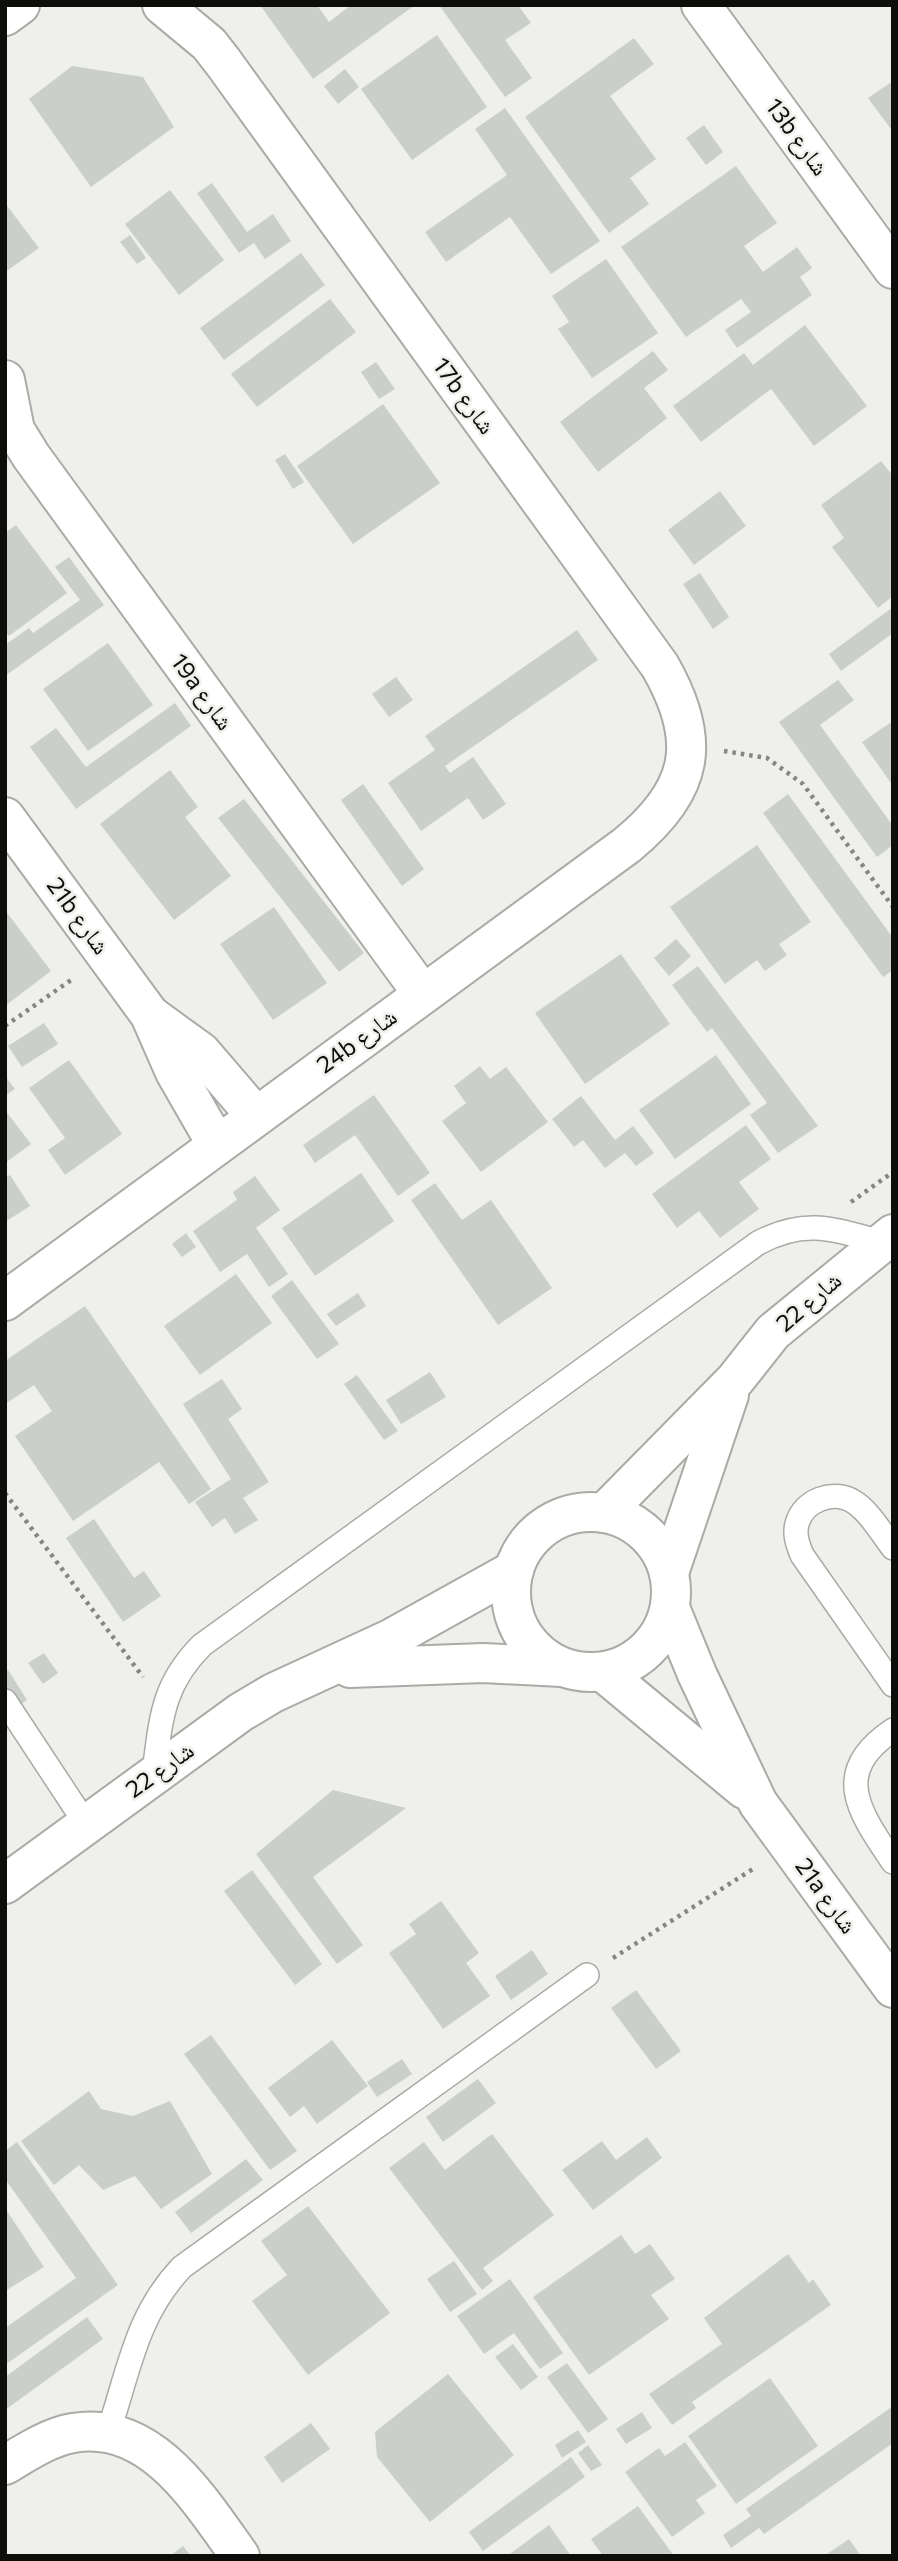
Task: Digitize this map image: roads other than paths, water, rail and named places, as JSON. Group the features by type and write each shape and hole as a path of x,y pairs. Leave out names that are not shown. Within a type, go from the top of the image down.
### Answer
{"street":[{"path":"5,16 20,5"},
{"name":"17b شارع","path":"162,5 209,44 660,666 678,698 687,734 685,761"},
{"name":"17b شارع","path":"194,5 209,44"},
{"name":"13b شارع","path":"701,5 893,269"},
{"name":"19a شارع","path":"5,380 15,430 31,456 422,993"},
{"name":"24b شارع","path":"5,1301 653,824 674,794 685,761"},
{"name":"21b شارع","path":"5,817 150,1015 175,1072 217,1145"},
{"name":"21b شارع","path":"150,1015 201,1052 256,1115"},
{"name":"شارع 22","path":"604,1513 735,1380 774,1332 887,1238"},
{"name":"شارع 22","path":"670,1590 735,1380"},
{"path":"581,1513 604,1513 633,1524 656,1545 670,1590 664,1627 646,1650 622,1666 603,1672 561,1667 536,1651 519,1628 510,1599 514,1570 523,1548 538,1531 558,1518 581,1513"},
{"name":"شارع 22","path":"5,1884 154,1773 273,1693 453,1606 514,1570"},
{"name":"21a شارع","path":"670,1590 698,1674 758,1802 889,1973"},
{"name":"شارع 22","path":"324,1670 404,1664 561,1667"},
{"name":"21a شارع","path":"603,1672 708,1757 758,1802"},
{"path":"5,2465 48,2441 73,2433 108,2433 139,2443 191,2489 240,2556"}],"lane":[{"path":"154,1773 165,1700 174,1677 202,1645 758,1243 793,1228 817,1227 887,1238"},
{"path":"893,1548 855,1502 838,1496 821,1498 806,1507 797,1522 796,1539 802,1555 893,1685"},
{"path":"5,1701 86,1824"},
{"path":"893,1730 865,1753 857,1769 855,1788 857,1806 893,1862"},
{"path":"108,2433 149,2309 163,2287 182,2267 587,1975"}]}
